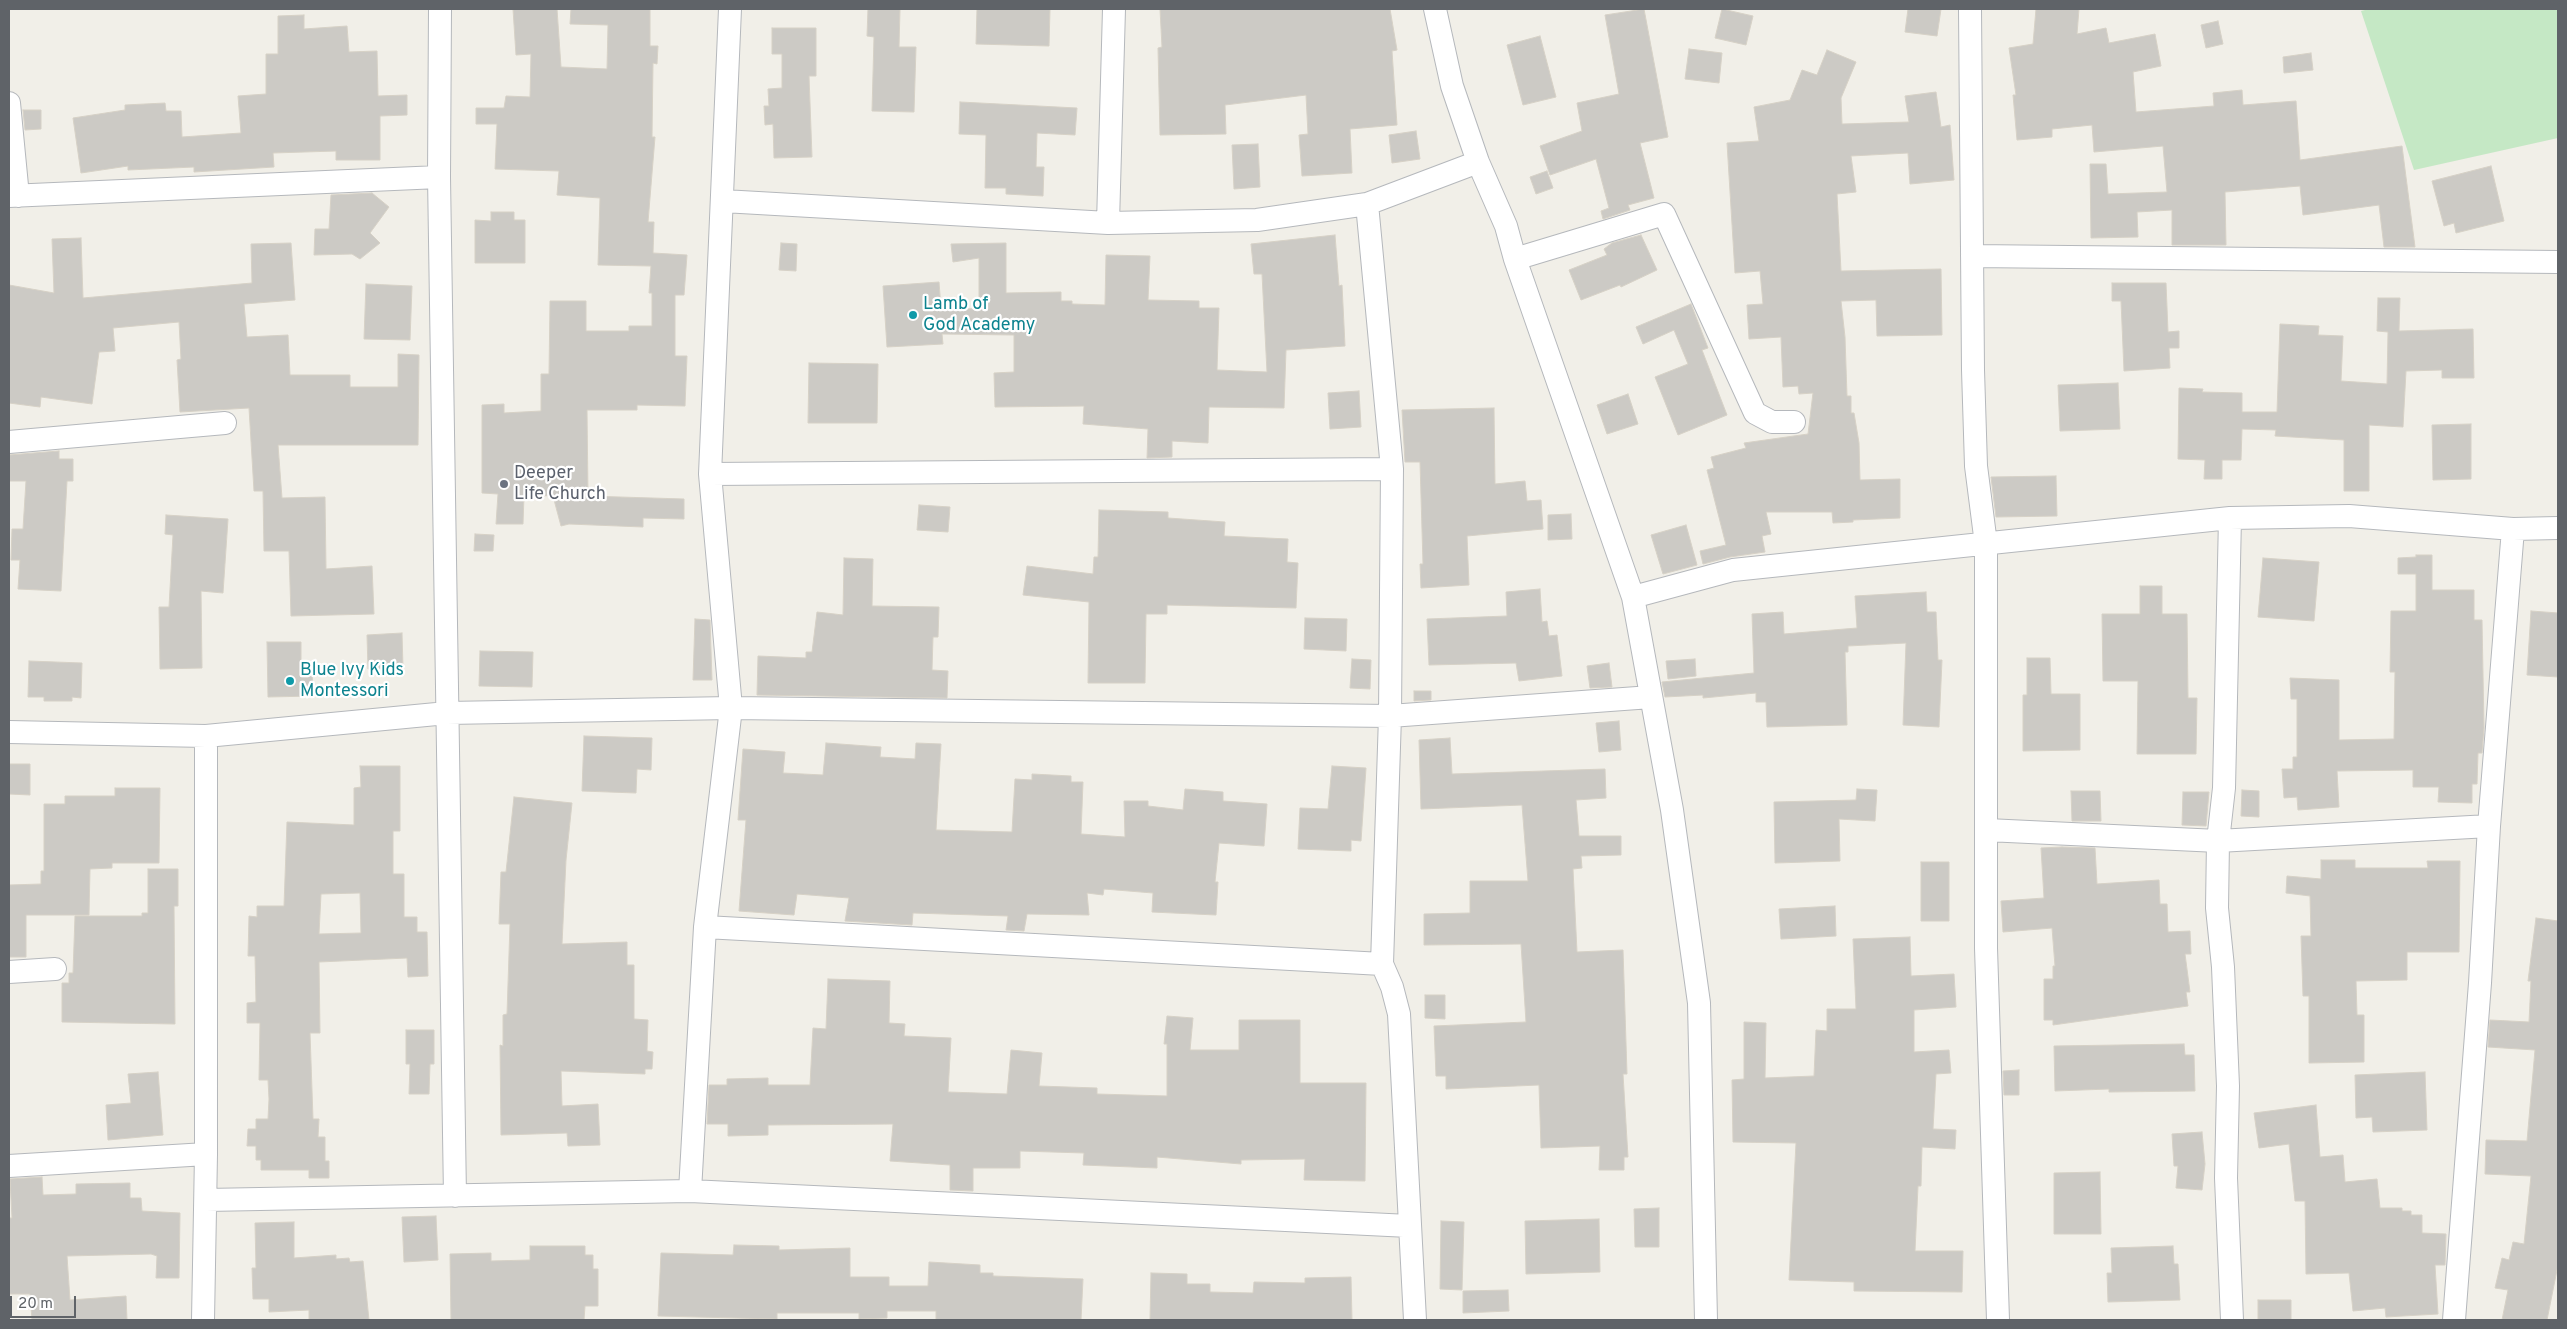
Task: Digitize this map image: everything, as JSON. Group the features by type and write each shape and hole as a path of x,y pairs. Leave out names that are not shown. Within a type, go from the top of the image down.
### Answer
{"street":[{"path":"440,9 439,178 455,1196"},
{"path":"690,1192 705,927 731,708 710,474 730,9"},
{"path":"1108,222 1114,9"},
{"path":"1435,9 1452,86 1478,162 1506,226 1515,259 1633,596 1672,810 1699,1003 1706,1320"},
{"path":"1970,9 1976,466 1986,544 1986,948 1998,1320"},
{"path":"9,103 14,196 439,178"},
{"path":"723,201 1108,222 1257,220 1368,204 1478,162"},
{"path":"1368,204 1392,468 1390,716 1382,964 1392,987 1399,1014 1415,1320"},
{"path":"1515,259 1664,214 1755,413 1772,422 1794,422"},
{"path":"1972,256 2558,262"},
{"path":"9,442 225,423"},
{"path":"710,474 1392,468"},
{"path":"1633,596 1733,570 2230,518 2349,516 2513,529 2558,528"},
{"path":"2230,518 2225,778 2218,842 2217,908 2223,967 2228,1086 2226,1178 2232,1320"},
{"path":"2454,1320 2480,983 2489,826 2513,529"},
{"path":"9,732 206,736 447,714 731,708 1390,716 1651,697"},
{"path":"203,1320 206,1200 206,736"},
{"path":"1986,830 2218,842 2489,826"},
{"path":"705,927 1382,964"},
{"path":"9,972 54,969"},
{"path":"9,1166 206,1154"},
{"path":"206,1200 690,1192 1409,1226"}],"green space":[{"path":"2369,9 2558,9 2558,138 2414,170 2361,11"}],"building":[{"path":"513,9 557,9 561,67 607,69 608,25 570,24 571,9 650,9 650,46 658,46 657,64 653,63 652,137 655,137 648,222 654,222 653,253 687,255 684,295 675,295 675,356 687,356 685,406 637,405 637,410 587,410 588,496 684,499 684,519 643,518 643,527 569,524 561,526 553,496 524,495 523,524 496,524 498,494 482,493 482,405 504,404 504,413 541,411 541,374 549,374 550,301 586,301 586,331 629,331 629,326 652,326 652,293 649,293 651,266 598,265 600,198 557,195 559,171 495,169 497,124 476,124 476,108 504,108 506,96 530,97 531,54 516,55"},
{"path":"868,9 900,9 899,47 916,47 914,112 872,111 874,37 867,36"},
{"path":"977,9 1050,9 1049,46 976,44"},
{"path":"1160,9 1390,9 1397,50 1392,51 1397,125 1350,129 1352,173 1302,176 1299,135 1308,134 1306,95 1225,105 1226,134 1160,135 1158,48 1162,47"},
{"path":"1644,9 1668,137 1640,143 1654,198 1628,205 1630,210 1603,219 1601,211 1609,208 1596,159 1550,175 1540,146 1582,131 1577,103 1619,94 1605,15"},
{"path":"1722,9 1753,16 1746,45 1715,38"},
{"path":"1908,9 1941,9 1937,36 1905,32"},
{"path":"2036,9 2079,9 2077,34 2106,28 2109,43 2155,34 2161,66 2133,72 2136,112 2214,106 2213,93 2242,90 2243,105 2296,101 2300,160 2402,146 2415,247 2384,247 2379,205 2303,215 2300,186 2225,192 2226,245 2172,245 2172,210 2137,212 2138,237 2091,238 2090,164 2106,164 2108,194 2167,192 2163,146 2094,152 2092,125 2052,129 2052,137 2017,140 2013,95 2016,95 2009,48 2033,44"},
{"path":"304,15 304,29 347,26 349,52 377,51 378,96 407,95 407,115 380,116 380,160 336,160 336,151 273,153 274,167 194,172 194,167 128,170 128,166 81,173 73,118 125,110 125,105 165,103 166,111 181,111 182,137 241,133 238,96 266,94 266,54 278,54 278,16"},
{"path":"2218,21 2223,44 2206,48 2201,25"},
{"path":"772,28 816,28 816,76 809,76 812,157 774,158 773,124 765,125 764,106 769,106 768,89 782,88 782,54 772,54"},
{"path":"1540,36 1556,97 1523,105 1507,45"},
{"path":"1689,49 1722,53 1719,83 1685,79"},
{"path":"1827,50 1856,62 1841,98 1842,124 1909,122 1905,96 1936,92 1941,127 1950,125 1954,180 1910,184 1908,153 1851,156 1856,192 1837,194 1841,271 1941,269 1942,335 1877,336 1876,300 1841,301 1845,337 1847,396 1851,396 1851,413 1854,413 1859,443 1860,480 1900,479 1900,518 1853,520 1853,522 1833,523 1832,512 1766,512 1771,534 1762,536 1765,552 1730,557 1703,564 1700,551 1726,545 1707,470 1714,468 1711,457 1746,448 1744,443 1808,434 1813,393 1799,394 1798,386 1783,387 1781,337 1749,339 1747,305 1763,304 1760,271 1735,273 1727,143 1759,141 1754,107 1790,100 1802,70 1817,75"},
{"path":"2311,53 2313,70 2284,73 2283,57"},
{"path":"960,102 1077,108 1075,135 1037,133 1036,167 1044,167 1043,196 1006,194 1006,188 985,188 986,135 959,134"},
{"path":"23,110 41,110 41,129 25,130"},
{"path":"1416,131 1420,159 1392,163 1389,135"},
{"path":"1258,144 1260,187 1234,189 1232,145"},
{"path":"2491,166 2504,221 2456,233 2454,223 2444,226 2432,181"},
{"path":"1547,171 1553,188 1536,194 1530,177"},
{"path":"372,193 389,207 370,233 380,243 360,259 352,254 314,255 315,229 329,229 331,195"},
{"path":"491,212 514,212 514,220 525,220 525,263 475,263 475,220 491,221"},
{"path":"1335,235 1339,286 1342,285 1345,346 1286,350 1284,408 1209,407 1208,443 1172,441 1172,457 1147,458 1148,429 1083,424 1084,406 995,407 994,373 1014,372 1014,335 942,334 943,344 887,347 883,286 939,282 941,308 979,309 979,258 953,262 951,244 1006,243 1006,293 1061,292 1061,301 1072,301 1072,304 1105,305 1106,255 1150,256 1148,300 1199,301 1199,308 1219,308 1217,370 1267,372 1262,274 1254,274 1251,244"},
{"path":"1641,235 1657,270 1621,287 1620,285 1581,300 1569,270 1607,255 1604,249 1612,243"},
{"path":"81,238 83,298 252,283 251,244 291,243 295,300 244,304 247,337 288,335 290,375 350,375 350,387 398,387 398,354 419,355 418,445 278,445 282,498 325,497 326,569 372,566 374,614 291,616 289,551 264,551 263,491 254,491 249,408 180,412 177,360 181,359 179,322 113,328 115,351 99,352 92,404 41,397 40,407 9,403 9,285 54,293 52,239"},
{"path":"781,243 797,244 796,271 779,270"},
{"path":"2112,283 2166,283 2168,332 2179,331 2179,348 2169,348 2170,368 2124,371 2121,301 2112,301"},
{"path":"366,284 412,286 410,340 364,339"},
{"path":"2378,298 2400,298 2399,331 2473,329 2474,378 2442,378 2442,370 2406,371 2403,427 2369,425 2369,491 2344,491 2344,440 2275,436 2276,430 2242,429 2241,460 2222,460 2222,479 2204,479 2205,460 2178,459 2179,388 2203,389 2202,392 2242,393 2242,412 2277,412 2280,324 2319,326 2318,335 2343,336 2341,381 2387,384 2388,332 2377,331"},
{"path":"1691,304 1708,348 1702,350 1727,415 1678,435 1655,377 1688,364 1674,330 1643,344 1636,327"},
{"path":"809,363 878,364 877,423 808,423"},
{"path":"2118,383 2120,429 2060,431 2058,385"},
{"path":"1359,391 1361,427 1330,429 1328,393"},
{"path":"1628,394 1638,424 1607,434 1597,405"},
{"path":"1494,408 1495,484 1525,481 1527,501 1541,500 1543,529 1467,536 1469,585 1421,588 1420,564 1423,564 1420,462 1405,462 1402,410"},
{"path":"2471,424 2471,479 2433,480 2432,425"},
{"path":"59,451 59,459 73,459 73,481 67,481 61,591 18,589 20,560 11,560 12,529 23,529 26,481 9,481 9,455"},
{"path":"2056,476 2057,516 1996,517 1991,477"},
{"path":"919,505 950,507 948,532 917,530"},
{"path":"1099,510 1168,512 1168,518 1225,522 1224,536 1288,539 1287,562 1298,563 1296,608 1167,605 1167,614 1146,614 1145,683 1088,683 1089,602 1023,595 1027,566 1093,574 1094,557 1098,557"},
{"path":"1571,514 1572,539 1548,540 1548,515"},
{"path":"166,515 228,519 223,593 201,591 202,668 160,669 159,607 169,607 173,535 165,534"},
{"path":"1686,525 1697,565 1663,574 1651,535"},
{"path":"475,534 494,535 493,551 474,551"},
{"path":"2416,555 2432,555 2432,590 2474,590 2474,620 2482,620 2484,728 2482,753 2478,753 2477,784 2472,784 2472,803 2438,802 2439,787 2413,787 2413,770 2337,771 2339,807 2298,810 2297,797 2284,798 2282,769 2293,769 2293,757 2297,757 2297,699 2291,699 2290,678 2339,680 2339,740 2394,739 2395,672 2390,672 2391,611 2416,611 2416,574 2398,574 2398,558 2416,557"},
{"path":"844,558 873,559 872,606 939,607 938,637 933,637 932,670 948,671 947,698 757,695 758,656 806,658 806,652 812,652 817,612 843,615"},
{"path":"2263,558 2319,562 2314,621 2258,617"},
{"path":"2140,586 2162,586 2162,614 2187,614 2188,698 2197,698 2196,754 2137,754 2138,681 2103,681 2102,614 2140,614"},
{"path":"1540,589 1542,622 1547,621 1549,636 1557,635 1562,676 1519,681 1516,663 1429,665 1427,619 1507,616 1506,592"},
{"path":"1926,592 1927,612 1936,612 1938,660 1942,660 1939,727 1903,725 1906,643 1848,646 1848,652 1845,652 1847,725 1767,727 1766,702 1756,702 1756,693 1703,698 1703,695 1665,697 1662,682 1754,673 1752,614 1783,612 1784,634 1857,628 1855,596"},
{"path":"2531,611 2558,613 2558,677 2527,675"},
{"path":"1305,618 1347,619 1346,651 1304,649"},
{"path":"695,619 710,620 712,680 693,680"},
{"path":"402,633 403,668 368,669 367,635"},
{"name":"Blue Ivy Kids Montessori","path":"267,642 301,642 301,666 312,665 313,696 268,697"},
{"path":"480,651 533,652 532,687 479,686"},
{"path":"2027,658 2050,658 2051,694 2080,694 2080,750 2023,751 2023,695 2027,695"},
{"path":"1352,659 1371,660 1370,689 1350,688"},
{"path":"1695,659 1696,676 1668,679 1666,661"},
{"path":"29,661 82,663 81,698 72,697 72,701 44,701 44,697 28,697"},
{"path":"1609,663 1612,687 1590,688 1587,666"},
{"path":"1414,691 1431,691 1431,700 1414,701"},
{"path":"1619,721 1621,750 1599,752 1596,723"},
{"path":"584,736 652,738 651,770 637,769 636,793 582,791"},
{"path":"1450,738 1452,774 1605,769 1606,798 1576,800 1579,836 1621,836 1621,855 1581,856 1582,868 1573,869 1577,952 1623,950 1627,1074 1623,1074 1628,1157 1624,1157 1624,1170 1599,1170 1600,1146 1541,1148 1539,1085 1446,1089 1446,1076 1436,1076 1434,1026 1526,1022 1521,944 1424,945 1424,914 1470,913 1470,881 1528,881 1522,805 1421,809 1419,740"},
{"path":"826,743 881,747 880,757 915,759 916,743 941,744 936,830 1012,832 1015,779 1032,780 1032,774 1071,776 1071,782 1083,782 1081,834 1125,837 1124,801 1148,801 1148,806 1183,810 1185,789 1223,792 1223,801 1267,804 1264,846 1219,843 1215,882 1218,882 1216,915 1152,912 1153,893 1104,889 1103,895 1087,893 1089,915 1027,914 1024,931 1006,930 1008,916 913,913 912,925 845,921 849,898 797,894 794,915 739,911 746,820 738,820 743,749 785,752 783,773 823,775"},
{"path":"9,764 30,764 30,795 9,794"},
{"path":"360,766 400,766 400,831 393,831 393,874 404,874 404,917 417,917 417,932 427,932 428,976 408,977 407,958 319,962 320,1033 310,1033 313,1119 319,1119 318,1137 325,1137 325,1161 329,1161 329,1178 309,1178 309,1170 261,1170 261,1160 256,1160 256,1146 247,1146 248,1129 256,1129 256,1119 268,1119 269,1099 268,1080 259,1080 260,1023 247,1023 247,1003 256,1002 255,956 248,956 249,916 257,917 257,906 284,906 287,822 354,825 354,788 361,787","holes":["360,893 361,933 319,934 321,894"]},
{"path":"1332,766 1366,768 1361,841 1351,840 1351,851 1298,849 1300,808 1328,809"},
{"path":"115,788 160,788 159,863 112,863 112,868 90,869 89,915 26,915 26,957 9,957 9,885 41,884 41,871 44,871 44,804 65,804 65,796 115,796"},
{"path":"1857,789 1877,790 1875,821 1839,819 1840,861 1775,863 1774,802 1856,800"},
{"path":"2242,790 2259,791 2259,817 2241,816"},
{"path":"2071,791 2100,791 2101,821 2072,821"},
{"path":"2183,792 2209,792 2206,826 2182,825"},
{"path":"514,797 572,803 566,860 562,944 627,942 627,965 634,965 634,1019 648,1020 647,1051 653,1052 652,1069 645,1069 645,1074 561,1071 562,1106 598,1104 600,1145 568,1146 567,1133 501,1135 500,1045 503,1046 503,1015 507,1014 510,924 499,924 501,872 506,872"},
{"path":"2041,848 2095,848 2097,884 2159,880 2160,904 2167,904 2168,932 2190,931 2191,954 2185,954 2190,992 2186,992 2188,1006 2053,1025 2053,1020 2044,1020 2044,979 2053,979 2053,966 2055,966 2052,928 2003,932 2001,901 2044,898"},
{"path":"2321,860 2355,860 2355,868 2428,868 2427,861 2460,861 2459,952 2407,952 2407,980 2356,981 2357,1015 2364,1015 2364,1062 2309,1063 2309,996 2303,996 2301,936 2311,936 2310,896 2286,893 2287,876 2321,879"},
{"path":"1921,862 1949,862 1949,921 1921,921"},
{"path":"148,869 178,869 178,906 174,906 175,1024 62,1022 62,983 69,983 69,973 73,973 75,916 142,916 142,913 148,913"},
{"path":"1835,906 1836,936 1781,939 1779,909"},
{"path":"2536,918 2558,921 2558,1265 2547,1320 2502,1320 2508,1290 2495,1288 2502,1258 2509,1260 2513,1242 2524,1244 2531,1176 2485,1174 2486,1140 2527,1141 2535,1050 2488,1047 2490,1020 2529,1022 2531,981 2528,981"},
{"path":"1910,937 1911,976 1954,974 1956,1007 1914,1010 1914,1052 1949,1050 1951,1073 1936,1074 1933,1129 1956,1130 1955,1149 1922,1147 1921,1186 1918,1186 1915,1251 1963,1251 1962,1292 1854,1291 1854,1282 1789,1280 1796,1143 1733,1142 1732,1080 1744,1079 1744,1022 1766,1023 1765,1078 1814,1076 1816,1030 1827,1031 1827,1009 1856,1009 1853,939"},
{"path":"828,979 890,981 889,1023 905,1024 904,1036 951,1038 948,1092 1007,1094 1011,1050 1042,1053 1039,1086 1097,1088 1097,1094 1167,1096 1167,1044 1164,1044 1167,1016 1193,1018 1190,1050 1239,1050 1239,1020 1300,1020 1300,1083 1366,1083 1365,1181 1304,1180 1305,1159 1241,1160 1241,1164 1157,1157 1157,1168 1083,1165 1084,1153 1020,1151 1020,1168 973,1168 973,1191 950,1190 950,1165 890,1161 893,1124 768,1125 768,1135 728,1136 728,1124 707,1124 709,1085 727,1085 727,1079 768,1078 768,1085 810,1085 813,1028 826,1029"},
{"path":"1425,995 1445,995 1445,1019 1425,1018"},
{"path":"406,1030 434,1030 434,1064 430,1064 429,1094 409,1094 410,1064 406,1064"},
{"path":"2184,1044 2185,1055 2194,1055 2195,1091 2109,1092 2109,1089 2055,1091 2054,1046"},
{"path":"2019,1070 2019,1095 2004,1095 2003,1071"},
{"path":"158,1072 163,1135 108,1140 106,1105 131,1103 128,1074"},
{"path":"2425,1072 2427,1130 2373,1132 2372,1117 2356,1118 2355,1075"},
{"path":"2316,1105 2320,1157 2343,1155 2345,1182 2377,1179 2380,1208 2402,1208 2402,1211 2411,1211 2411,1215 2422,1215 2422,1233 2446,1234 2445,1265 2435,1265 2438,1314 2386,1317 2385,1308 2353,1311 2349,1273 2306,1274 2305,1201 2295,1201 2289,1144 2259,1148 2254,1113"},
{"path":"2202,1132 2205,1164 2202,1190 2176,1188 2178,1166 2174,1166 2172,1134"},
{"path":"2100,1172 2101,1234 2054,1234 2054,1173"},
{"path":"42,1177 43,1195 76,1194 76,1184 130,1183 130,1198 141,1198 142,1211 180,1213 179,1278 156,1278 157,1256 151,1254 67,1256 70,1300 126,1296 127,1320 32,1320 30,1294 9,1294 9,1218 12,1218 10,1179"},
{"path":"1659,1208 1659,1247 1635,1247 1634,1209"},
{"path":"436,1216 438,1260 404,1262 402,1217"},
{"path":"1599,1219 1600,1272 1526,1274 1525,1221"},
{"path":"1441,1221 1464,1222 1462,1290 1440,1289"},
{"path":"294,1222 294,1258 336,1255 336,1259 349,1258 350,1262 363,1261 369,1320 309,1320 309,1310 269,1312 269,1299 253,1299 252,1268 256,1268 255,1223"},
{"path":"734,1245 779,1246 779,1250 850,1248 850,1277 889,1277 889,1286 928,1286 929,1262 980,1265 980,1273 993,1273 993,1276 1083,1279 1081,1320 936,1320 936,1311 887,1311 887,1318 859,1319 859,1313 777,1313 777,1319 658,1316 661,1253 733,1255"},
{"path":"530,1246 585,1246 585,1255 593,1255 593,1269 598,1269 598,1306 585,1306 584,1320 451,1320 450,1254 491,1253 491,1261 530,1260"},
{"path":"2173,1246 2174,1264 2178,1264 2180,1300 2108,1302 2107,1273 2112,1273 2111,1248"},
{"path":"1151,1273 1187,1274 1187,1284 1210,1284 1210,1292 1253,1293 1254,1282 1305,1283 1305,1278 1351,1277 1352,1320 1150,1320"},
{"path":"1508,1290 1509,1311 1463,1313 1463,1291"},
{"path":"2258,1300 2291,1300 2291,1320 2258,1320"}],"place":[{"name":"Lamb of God Academy","path":"913,315"},
{"name":"Deeper Life Church","path":"504,484"},
{"name":"Blue Ivy Kids Montessori","path":"290,681"}]}
